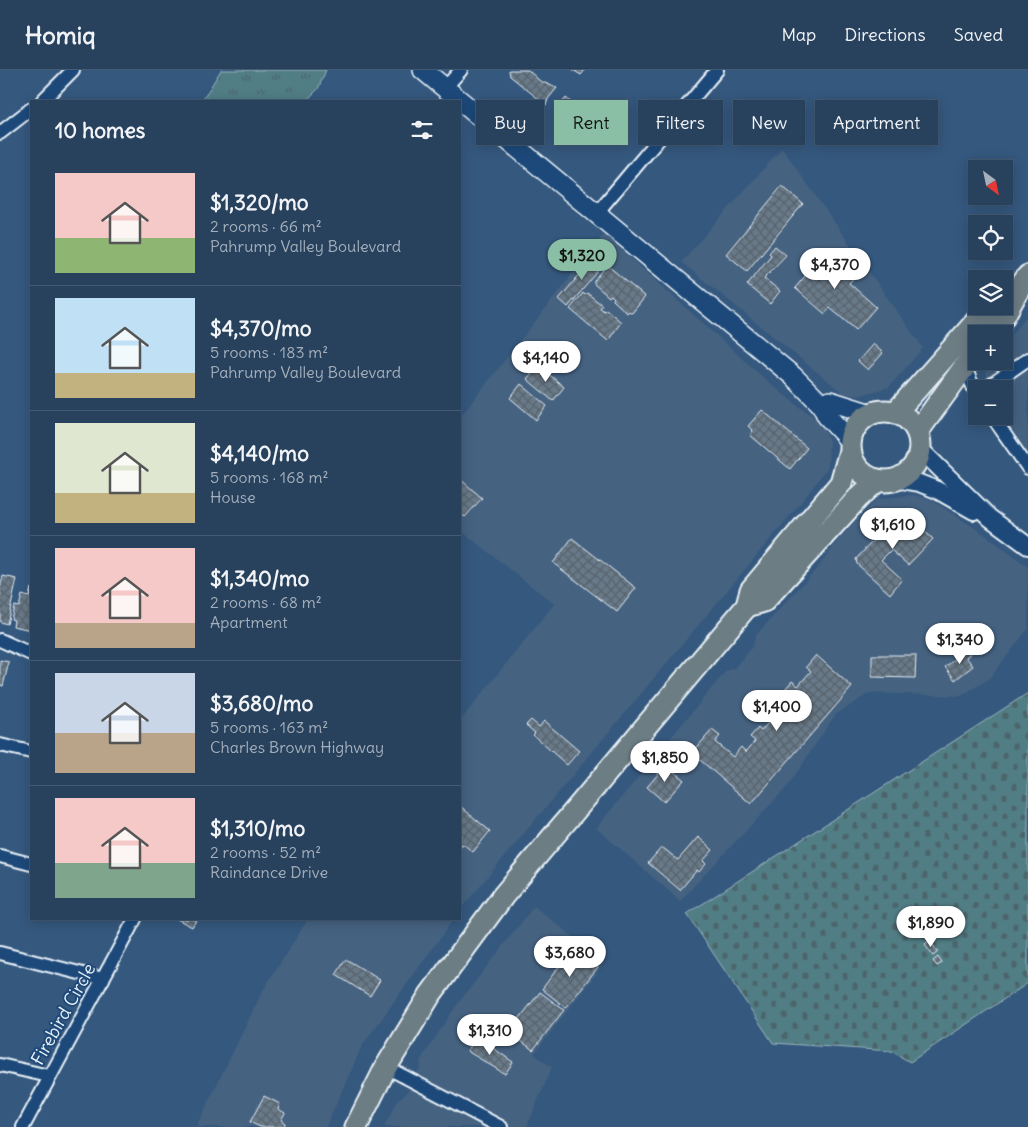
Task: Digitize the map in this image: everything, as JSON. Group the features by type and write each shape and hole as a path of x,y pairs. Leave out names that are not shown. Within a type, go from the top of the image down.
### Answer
{"main road":[{"path":"423,70 459,100"},
{"path":"461,102 595,215 793,376 821,404 850,446 860,470 887,480"},
{"path":"1000,325 1016,289"},
{"path":"896,412 982,315"},
{"path":"747,606 764,601 858,498 887,480 912,468 919,441 968,362"},
{"path":"821,404 830,401 871,414"},
{"path":"356,1127 386,1067 430,995 502,896 747,606 751,590 841,483 854,430 861,420 879,411 896,412 912,423 919,441"}],"street":[{"path":"43,100 72,70"},
{"path":"445,88 461,70"},
{"path":"595,215 717,70"},
{"path":"0,133 30,111"},
{"path":"998,380 1028,359"},
{"path":"998,425 1028,468"},
{"path":"919,441 990,518 1028,546"},
{"path":"887,480 918,483 937,490 962,506 990,518"},
{"path":"0,640 30,654"},
{"path":"0,745 30,752"},
{"path":"0,856 30,864"},
{"name":"Firebird Circle","path":"23,1127 133,920"},
{"path":"0,953 103,979"},
{"path":"0,1065 50,1076"},
{"path":"386,1067 501,1127"}],"shaded area":[{"path":"782,148 923,348 889,387 858,396 844,394 681,262"},
{"path":"604,234 765,379 798,406 821,421 829,441 828,467 804,499 461,909 461,720 554,604 461,531 461,416"},
{"path":"1028,314 1028,453 1009,425 1013,425 1013,380 988,380 985,370 1013,370 1013,333"},
{"path":"913,495 930,499 987,536 1028,567 1028,629 989,679 961,696 870,693 835,715 788,786 680,901 596,828 726,671 734,668 753,646 755,636 819,566 842,535 877,499"},
{"path":"534,906 605,962 534,1054 552,1067 527,1127 384,1127 399,1098 406,1094 421,1066 420,1061 456,1006"},
{"path":"307,920 453,920 362,1046 326,1127 196,1127 263,990"}],"green space":[{"path":"221,70 326,70 318,89 307,100 203,100"},
{"path":"1028,693 1028,983 910,1062 891,1051 773,1043 687,914"}],"building":[{"path":"509,70 528,70 540,81 557,88 548,99 546,105 544,100 540,100 510,76"},
{"path":"573,70 585,70 581,75"},
{"path":"782,186 803,204 747,271 726,254"},
{"path":"775,246 786,255 764,278 780,291 770,304 747,285 771,255 769,253"},
{"path":"828,249 857,274 849,283 876,307 856,330 830,308 825,314 795,288"},
{"path":"596,255 605,263 568,307 559,299"},
{"path":"607,265 645,297 632,313 629,311 627,313 613,300 614,298 611,295 609,297 594,284 594,281"},
{"path":"583,293 585,295 587,293 602,305 600,308 604,311 606,309 621,322 608,341 570,309"},
{"path":"873,344 883,353 868,370 858,361"},
{"path":"538,365 564,387 553,401 527,379"},
{"path":"521,384 547,406 536,420 510,398"},
{"path":"762,410 807,448 790,469 750,435 753,431 748,426"},
{"path":"461,480 482,498 465,517 461,514"},
{"path":"902,510 933,539 908,565 891,550 881,560 902,579 890,594 857,564 856,559"},
{"path":"572,538 636,588 617,612 553,563"},
{"path":"3,576 17,579 7,624 0,622 0,588"},
{"path":"30,592 30,630 13,626 14,620 11,619 14,606 19,607 22,595 29,597"},
{"path":"968,649 971,653 966,657 973,666 955,680 945,667"},
{"path":"816,655 852,687 751,804 692,753 712,730 720,736 715,742 733,757 741,747 746,752 755,741 750,737 758,728 761,731 775,715 768,709 792,681 798,686 811,671 806,667"},
{"path":"872,655 916,655 915,678 872,677"},
{"path":"0,660 9,662 3,686 0,685"},
{"path":"531,720 539,727 544,721 579,751 567,765 533,735 535,733 526,725"},
{"path":"666,765 684,780 664,802 647,787"},
{"path":"461,807 490,831 473,852 463,844 461,845"},
{"path":"698,837 713,850 703,861 706,864 699,872 697,870 680,890 648,863 662,847 678,860"},
{"path":"179,920 196,920 192,927"},
{"path":"930,941 938,952 933,956 925,945"},
{"path":"573,948 598,967 566,1008 542,989"},
{"path":"938,957 942,963 937,966 933,961"},
{"path":"346,959 380,980 370,996 336,975"},
{"path":"540,992 564,1010 533,1050 509,1032"},
{"path":"477,1037 513,1062 505,1074 467,1051"},
{"path":"264,1096 280,1104 278,1109 285,1113 281,1120 285,1123 284,1127 260,1127 250,1122"}]}
